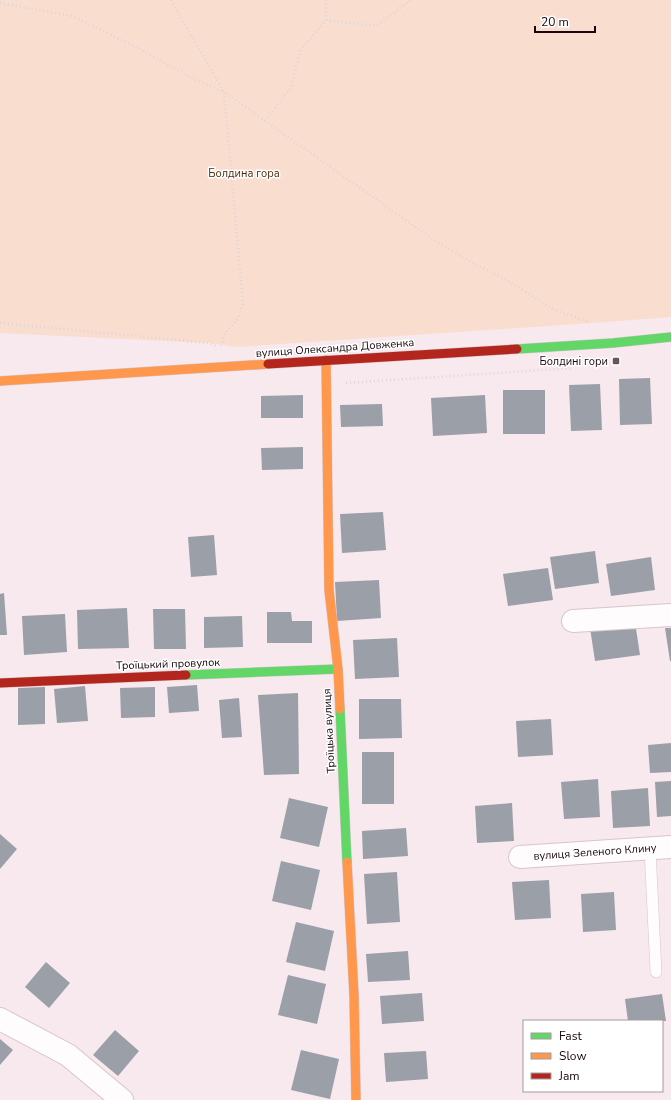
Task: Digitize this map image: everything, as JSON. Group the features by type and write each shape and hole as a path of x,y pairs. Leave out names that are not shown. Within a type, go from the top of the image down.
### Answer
{"street":[{"name":"вулиця Олександра Довженка","path":"0,381 613,343 671,337"},
{"name":"Троїцька вулиця","path":"326,360 329,590 338,669 354,995 356,1100"},
{"path":"573,621 671,615"},
{"name":"Троїцький провулок","path":"0,683 338,669"},
{"name":"вулиця Зеленого Клину","path":"520,857 671,847"},
{"path":"0,1019 68,1055 122,1100"}],"lane":[{"path":"650,849 656,972"}],"path":[{"path":"0,323 208,343 221,348 225,333 238,319 243,303 224,92 171,0"},
{"path":"265,121 290,89 301,50 326,20 326,0"},
{"path":"326,20 376,26 411,0"},
{"path":"0,3 72,16 142,50 194,79 224,92 431,238 469,261 508,281 553,309 592,323"}],"green space":[{"name":"Болдина гора","path":"0,0 671,0 671,317 236,347 209,343 0,333"}],"building":[{"path":"650,378 652,424 620,425 619,379"},
{"path":"600,384 602,430 571,431 569,385"},
{"path":"503,390 545,390 545,434 503,434"},
{"path":"303,395 303,418 261,418 261,396"},
{"path":"485,395 487,433 433,436 431,398"},
{"path":"382,404 383,426 341,427 340,405"},
{"path":"303,447 303,469 262,470 261,448"},
{"path":"383,512 386,550 342,553 340,514"},
{"path":"214,535 217,575 191,577 188,537"},
{"path":"595,551 599,583 555,589 550,557"},
{"path":"651,557 655,590 611,596 606,564"},
{"path":"548,568 553,600 508,606 503,574"},
{"path":"379,580 381,618 337,621 335,582"},
{"path":"4,593 7,635 0,635 0,594"},
{"path":"127,608 129,648 78,649 77,610"},
{"path":"153,609 185,609 186,649 154,649"},
{"path":"267,612 291,612 292,621 312,621 312,643 267,643"},
{"path":"65,614 67,652 24,655 22,616"},
{"path":"242,616 243,647 204,648 204,617"},
{"path":"635,622 640,655 595,661 590,628"},
{"path":"665,628 671,628 671,661 670,661"},
{"path":"397,638 399,677 355,679 353,640"},
{"path":"197,685 199,711 169,713 167,687"},
{"path":"85,686 88,721 57,723 54,689"},
{"path":"45,687 45,724 18,725 18,688"},
{"path":"155,687 155,717 121,718 120,688"},
{"path":"298,693 299,774 264,775 258,695"},
{"path":"239,698 242,737 222,738 219,700"},
{"path":"359,699 401,699 402,738 359,739"},
{"path":"551,719 553,755 518,757 516,721"},
{"path":"671,743 671,772 650,773 648,745"},
{"path":"362,752 394,752 394,804 362,804"},
{"path":"598,779 600,817 564,819 561,782"},
{"path":"671,781 671,816 657,817 655,782"},
{"path":"648,788 650,826 613,828 611,791"},
{"path":"289,798 328,807 319,847 280,838"},
{"path":"512,803 514,841 477,843 475,806"},
{"path":"406,828 408,856 363,859 362,831"},
{"path":"0,834 17,849 0,869"},
{"path":"281,861 320,870 311,910 272,901"},
{"path":"397,872 400,922 367,924 364,874"},
{"path":"549,880 551,918 515,920 512,882"},
{"path":"614,892 616,930 583,932 581,894"},
{"path":"296,922 334,931 325,971 286,962"},
{"path":"408,951 410,980 368,982 366,954"},
{"path":"46,962 70,983 49,1008 25,987"},
{"path":"288,975 326,984 317,1024 278,1015"},
{"path":"422,993 424,1021 382,1024 380,996"},
{"path":"662,994 666,1021 628,1020 625,999"},
{"path":"115,1030 139,1051 118,1076 93,1055"},
{"path":"0,1039 13,1050 0,1065"},
{"path":"301,1050 339,1059 330,1099 291,1090"},
{"path":"426,1051 428,1079 386,1082 384,1053"}],"traffic: fast":[{"path":"517,349 613,343 671,337"},
{"path":"186,675 338,669"},
{"path":"340,709 347,862"}],"traffic: slow":[{"path":"326,360 329,590 338,669 340,709"},
{"path":"0,381 268,364"},
{"path":"347,862 354,995 356,1100"}],"traffic: jam":[{"path":"268,364 517,349"},
{"path":"0,683 186,675"}],"place":[{"name":"Болдині гори","path":"616,361"}]}
